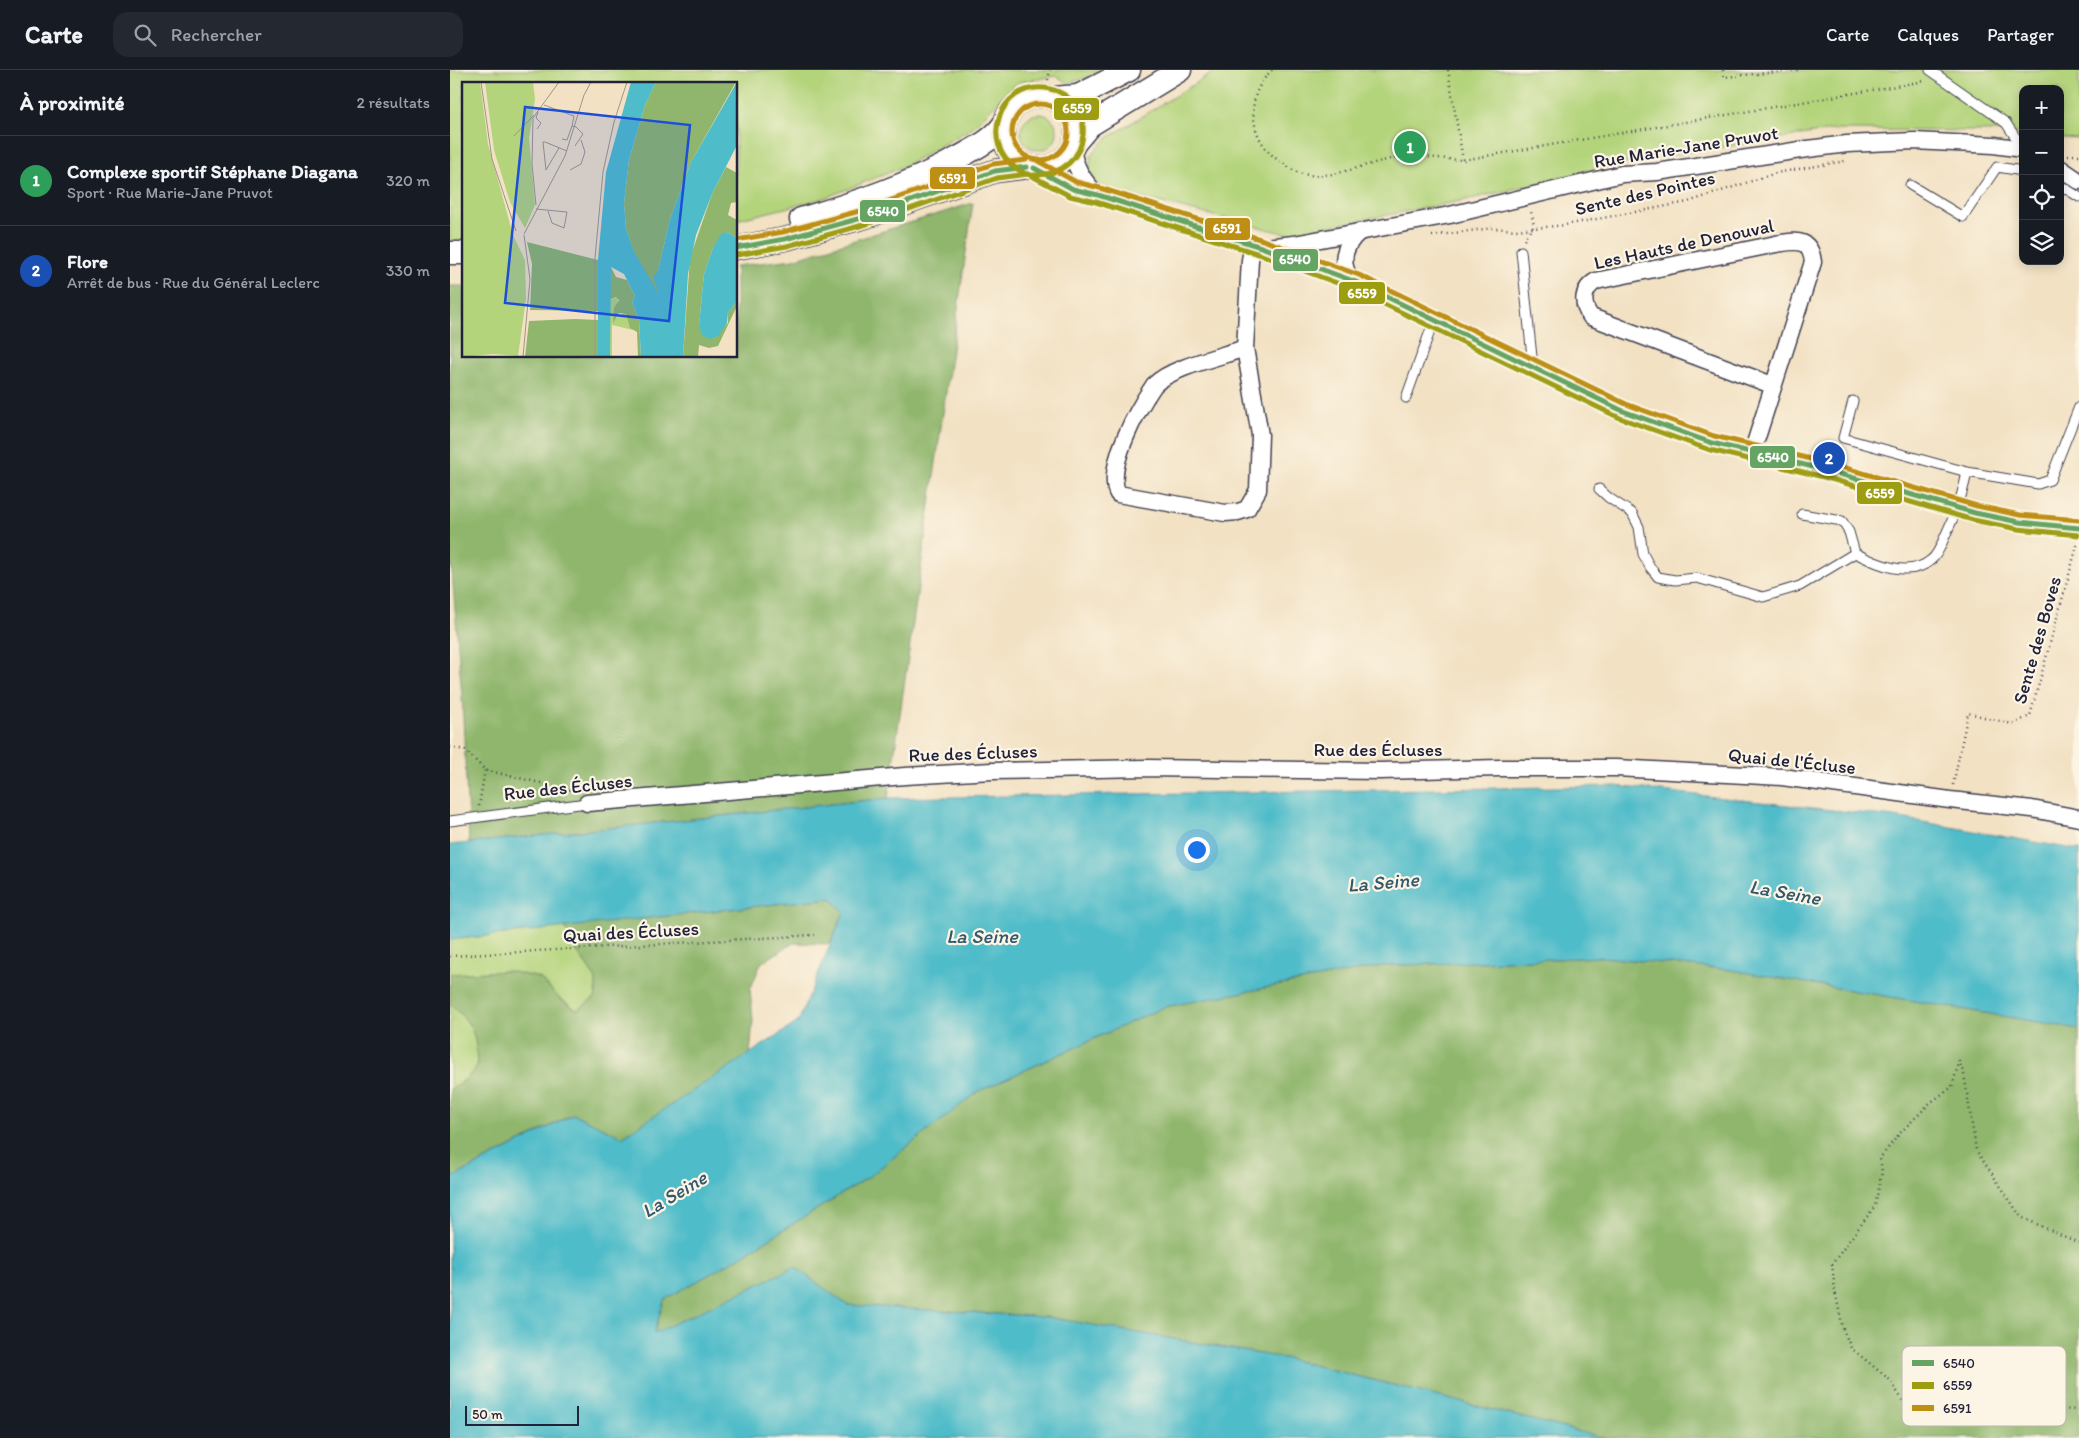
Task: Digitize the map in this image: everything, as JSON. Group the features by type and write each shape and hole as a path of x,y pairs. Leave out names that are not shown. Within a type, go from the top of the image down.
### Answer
{"main road":[{"path":"738,235 834,209 906,183 980,146 996,135 1004,124 1010,110 1022,100 1038,96 1053,98 1078,96 1129,70"},
{"path":"738,248 785,239 865,217 1000,170 1054,166 1064,160 1090,125 1180,70"},
{"path":"1053,98 1062,104 1072,115 1076,129 1073,146"},
{"path":"1004,124 1004,139 1008,150 1015,159 1030,167"}],"street":[{"name":"Rue Marie-Jane Pruvot","path":"1257,246 1294,244 1450,215 1622,174 1657,172 1847,144 1944,141 2019,147"},
{"path":"1073,146 1079,174 1085,183 1098,195"},
{"path":"1030,167 1073,189 1098,195 1257,246 1351,280 1623,410 1671,429 1752,453 1826,470 1959,508 2019,522 2079,528"},
{"path":"2064,171 2079,181"},
{"path":"1351,280 1345,267 1345,251 1351,238 1359,232"},
{"name":"Les Hauts de Denouval","path":"1752,453 1772,385 1813,262 1811,251 1803,243 1794,241 1596,281 1587,288 1584,299 1585,307 1591,316 1772,385"},
{"path":"1245,348 1174,373 1154,385 1127,430 1116,474 1115,485 1118,494 1225,513 1247,509 1258,490 1260,434 1245,348 1250,260 1257,246"},
{"name":"Rue des Écluses","path":"583,798 992,771 1146,768 1380,771 1500,768"},
{"name":"Quai de l'Écluse","path":"1500,768 1616,768 1782,777 2032,809 2079,818"}],"lane":[{"path":"1930,70 2006,123 2019,142"},
{"path":"1910,185 1963,217 1998,167 2019,170"},
{"path":"2064,188 2079,197"},
{"path":"1521,251 1532,357 1528,365"},
{"path":"1406,398 1434,320"},
{"path":"1853,401 1842,438 1967,472 2038,484 2050,480 2079,407"},
{"path":"1802,514 1842,521 1849,532 1855,553 1876,563 1906,569 1920,566 1931,560 1938,552 1959,508 1967,472"},
{"path":"1599,489 1632,513 1639,527 1643,554 1658,577 1675,580 1697,578 1763,597 1800,586 1855,553"},
{"name":"Rue des Écluses","path":"450,821 477,818 583,798"}],"path":[{"path":"1272,70 1256,90 1253,115 1257,132 1264,146 1277,160 1298,172 1315,176 1338,173 1364,164 1398,158 1463,160 1942,78"},
{"path":"1448,70 1463,160"},
{"path":"1723,70 1724,76 1798,70"},
{"name":"Sente des Pointes","path":"1427,236 1492,228 1516,230 1565,225 1688,202 1776,173 1852,160"},
{"path":"1521,251 1525,236 1534,225 1528,197"},
{"name":"Sente des Boves","path":"1950,800 1968,713 2012,724 2030,716 2079,538"},
{"path":"450,747 465,750 485,770 583,798"},
{"path":"477,818 485,770"},
{"name":"Quai des Écluses","path":"450,956 815,934"},
{"path":"1902,1400 1890,1380 1852,1348 1843,1329 1835,1291 1832,1264 1875,1206 1882,1172 1880,1158 1900,1133 1931,1102 1952,1087 1958,1061 1964,1074 1976,1150 2021,1217 2079,1243"},
{"path":"2066,1410 2079,1410"}],"green space":[{"path":"450,70 1101,70 1085,78 1067,83 1057,76 1018,82 972,128 903,167 822,199 738,220 738,82 462,82 462,241 450,241"},
{"path":"1217,70 2079,70 2079,139 2064,138 2064,85 2019,85 2019,134 1992,131 1832,130 1630,162 1466,200 1287,234 1109,190 1096,183 1089,172 1091,155 1107,138"},
{"path":"1039,114 1051,120 1057,132 1051,144 1039,150 1027,144 1021,132 1027,120"},
{"path":"973,203 888,798 469,843 462,696 450,547 450,286 462,286 462,358 738,358 738,266 794,259"},
{"path":"831,898 844,912 830,944 793,943 761,963 750,990 753,1020 750,1055 622,1137 573,1114 450,1179 450,1090 465,1080 477,1067 475,1039 469,1025 450,1004 450,974 508,971 540,978 559,998 577,1010 596,997 596,979 578,953 565,927"},
{"path":"565,927 578,953 596,979 596,997 577,1010 559,998 540,978 508,971 450,974 450,940"},
{"path":"1602,957 1731,970 2079,1029 2079,1438 1604,1438 1289,1359 1046,1317 847,1305 795,1268 654,1334 664,1300 738,1258 867,1178 979,1091 1164,1007 1381,966"},
{"path":"450,1004 469,1025 475,1039 477,1067 465,1080 450,1090"}],"water":[{"name":"La Seine","path":"1616,786 1895,817 2079,850 2079,1029 1731,970 1602,957 1381,966 1164,1007 979,1091 867,1178 738,1258 664,1300 654,1333 795,1267 847,1305 1046,1317 1289,1359 1604,1438 450,1438 450,1179 574,1114 622,1137 798,1022 844,912 831,898 450,940 450,845 888,798"}],"transit line":[{"name":"6559","path":"1031,175 1017,169 1005,158 999,146 997,132 999,118 1005,105 1015,95 1029,89 1045,88 1063,94 1075,105 1082,119 1083,135 1079,150 1069,163 1054,172 1034,175"},
{"name":"6591","path":"1035,104 1045,104 1060,112 1066,121 1068,132 1066,143 1060,152 1045,160 1035,160 1024,155 1017,148 1012,137 1012,127 1017,116 1024,109 1035,104"},
{"name":"6591","path":"738,240 783,232 863,210 993,164 1026,160"},
{"name":"6591","path":"1038,161 1076,182 1263,240 1359,275 1626,404 1714,436 1828,463 1977,506 2020,515 2079,520"},
{"name":"6540","path":"738,248 785,239 865,217 995,171 1027,167"},
{"name":"6540","path":"1034,168 1073,189 1098,195 1261,247 1356,282 1623,411 1712,443 1826,470 1975,513 2019,522 2079,528"},
{"name":"6559","path":"738,255 787,246 867,224 997,178 1028,174"},
{"name":"6559","path":"1030,175 1070,196 1096,202 1259,254 1353,289 1620,418 1710,450 1824,477 1973,520 2018,529 2078,535"}],"place":[{"name":"Complexe sportif Stéphane Diagana","path":"1410,147"},
{"name":"Flore","path":"1829,458"}]}
